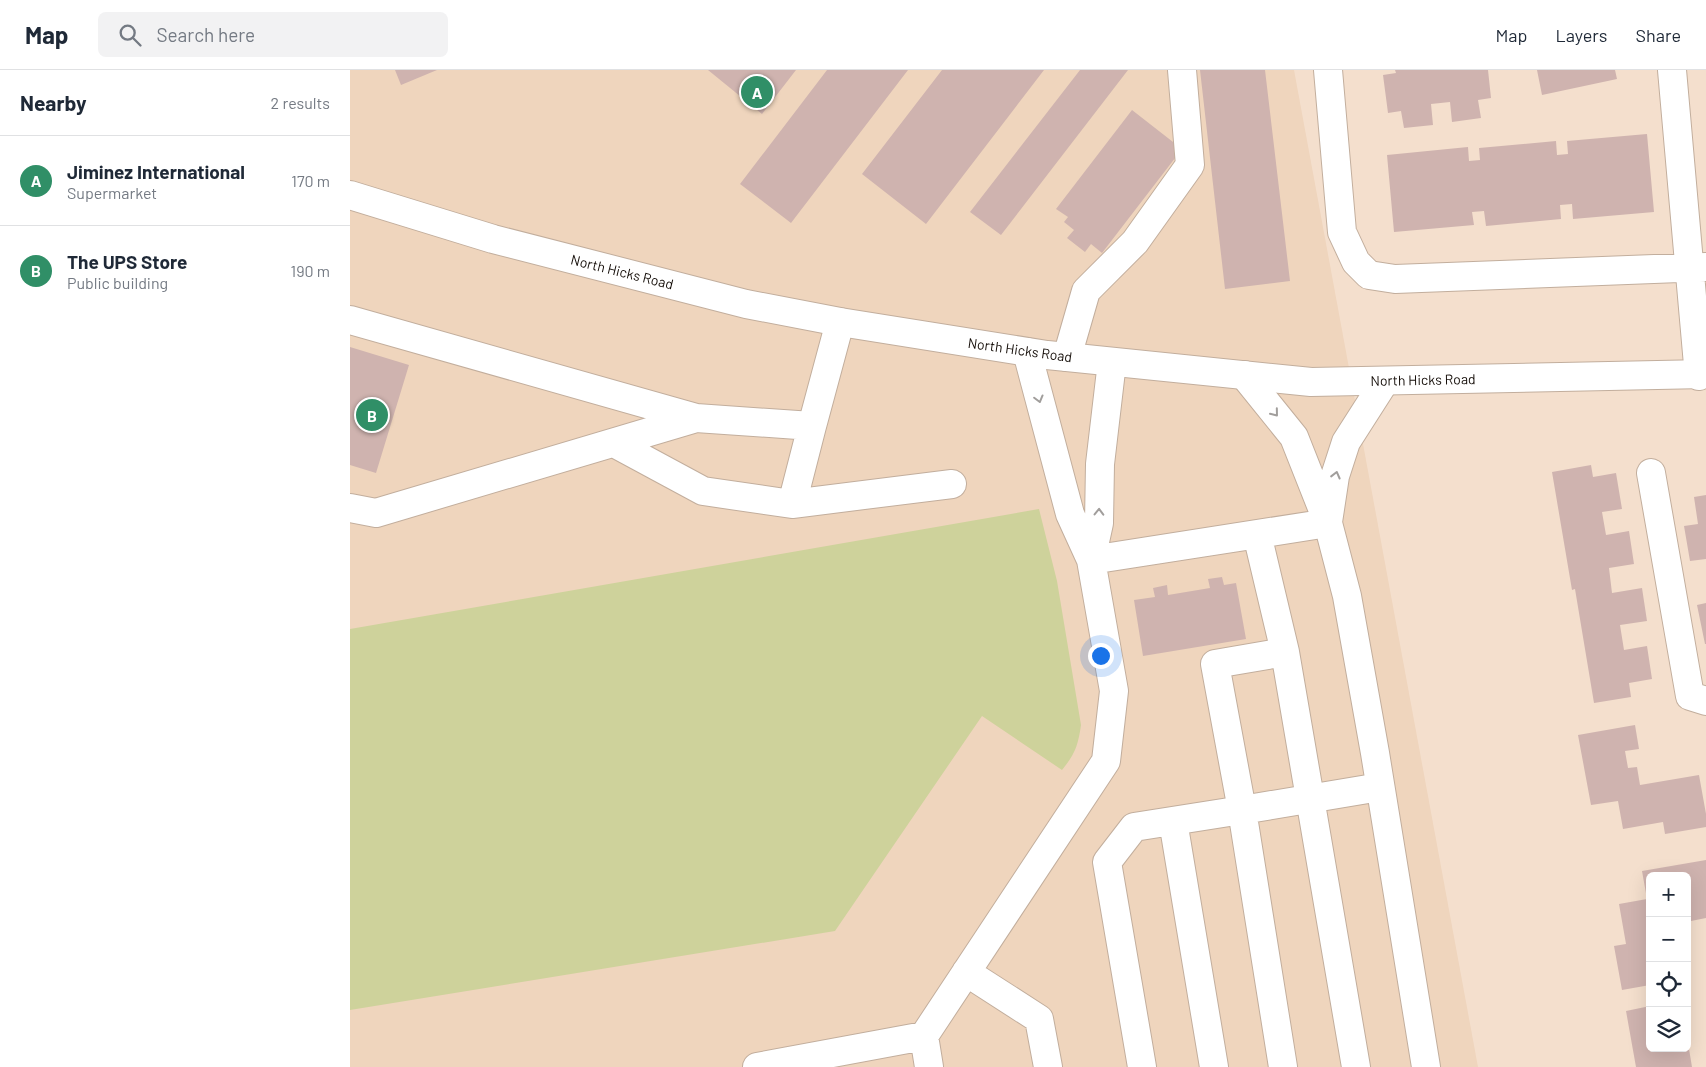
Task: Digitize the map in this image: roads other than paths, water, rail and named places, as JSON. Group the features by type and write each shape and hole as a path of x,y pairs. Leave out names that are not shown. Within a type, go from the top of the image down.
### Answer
{"main road":[{"path":"1066,357 1086,291 1135,242 1190,165 1182,70"},
{"path":"1328,70 1342,232 1356,262 1369,275 1395,279 1698,267"},
{"path":"1672,70 1698,267 1702,375"},
{"name":"North Hicks Road","path":"350,195 493,239 746,304 840,322 1027,352 1311,382 1702,375"},
{"path":"350,320 696,418 812,426"},
{"path":"792,504 840,322"},
{"path":"930,1067 924,1036 1106,761 1114,691 1091,560 1070,514 1027,352"},
{"path":"1091,560 1099,523 1100,464 1112,362"},
{"path":"1244,375 1294,437 1328,524 1347,596 1426,1067"},
{"path":"1328,524 1335,476 1346,442 1384,381"},
{"path":"350,508 376,513 696,418"},
{"path":"614,443 703,491 792,504 952,484"},
{"path":"1651,474 1690,696 1706,700"},
{"path":"1091,560 1328,524"},
{"path":"1257,534 1285,652 1356,1067"},
{"path":"1283,1067 1242,810 1215,664 1285,652"},
{"path":"1142,1067 1107,862 1134,827 1380,787"},
{"path":"1173,821 1214,1067"},
{"path":"966,972 1039,1019 1048,1067"},
{"path":"757,1067 924,1036"}],"place":[{"name":"Jiminez International","path":"757,92"},
{"name":"The UPS Store","path":"372,415"}]}
